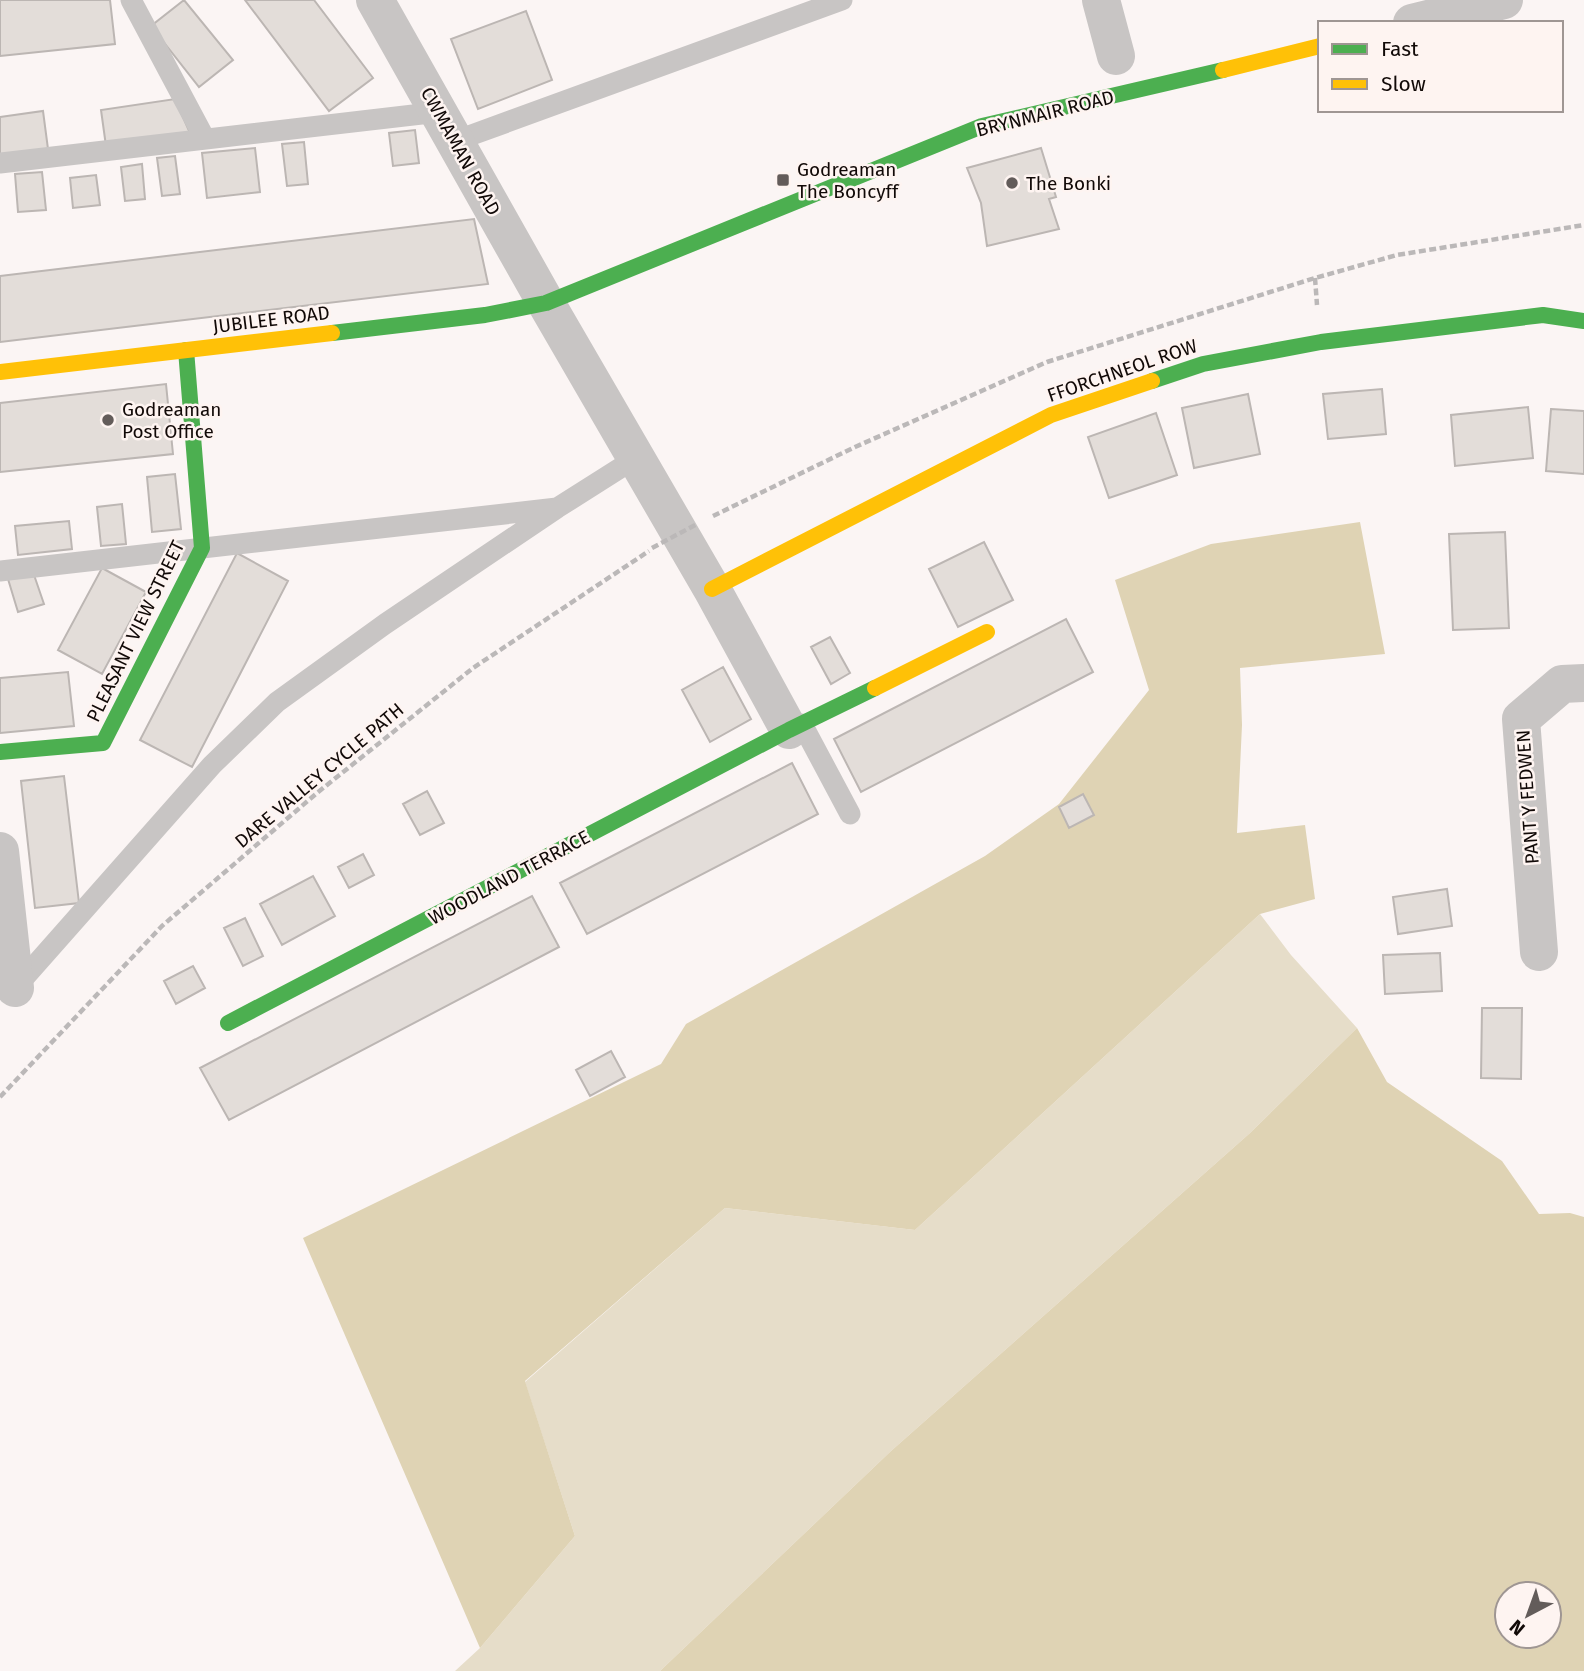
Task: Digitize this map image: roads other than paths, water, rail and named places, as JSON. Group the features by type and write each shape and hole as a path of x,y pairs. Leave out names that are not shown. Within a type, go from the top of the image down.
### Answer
{"street":[{"name":"CWMAMAN ROAD","path":"375,0 546,303"},
{"path":"1101,0 1116,56"},
{"path":"1420,21 1504,0"},
{"name":"BRYNMAIR ROAD","path":"546,303 982,126 1318,46"},
{"path":"546,303 795,727"},
{"name":"JUBILEE ROAD","path":"0,372 485,315 546,303"},
{"name":"FFORCHNEOL ROW","path":"712,589 1051,415 1203,364 1321,342 1542,315 1584,321"},
{"name":"PLEASANT VIEW STREET","path":"0,752 103,743 202,548 186,350"},
{"name":"WOODLAND TERRACE","path":"228,1023 795,727 987,632"},
{"name":"PANT Y FEDWEN","path":"1539,952 1521,719 1562,684 1584,684"},
{"path":"0,851 15,988"}],"lane":[{"path":"131,0 205,139"},
{"path":"0,163 205,139 447,126 842,0"},
{"path":"15,988 212,765 277,702 386,624 636,458"},
{"path":"0,571 557,508"},
{"path":"795,727 850,814"}],"place":[{"name":"Godreaman The Boncyff","path":"783,180"},
{"name":"The Bonki","path":"1012,183"},
{"name":"Godreaman Post Office","path":"108,420"}]}
